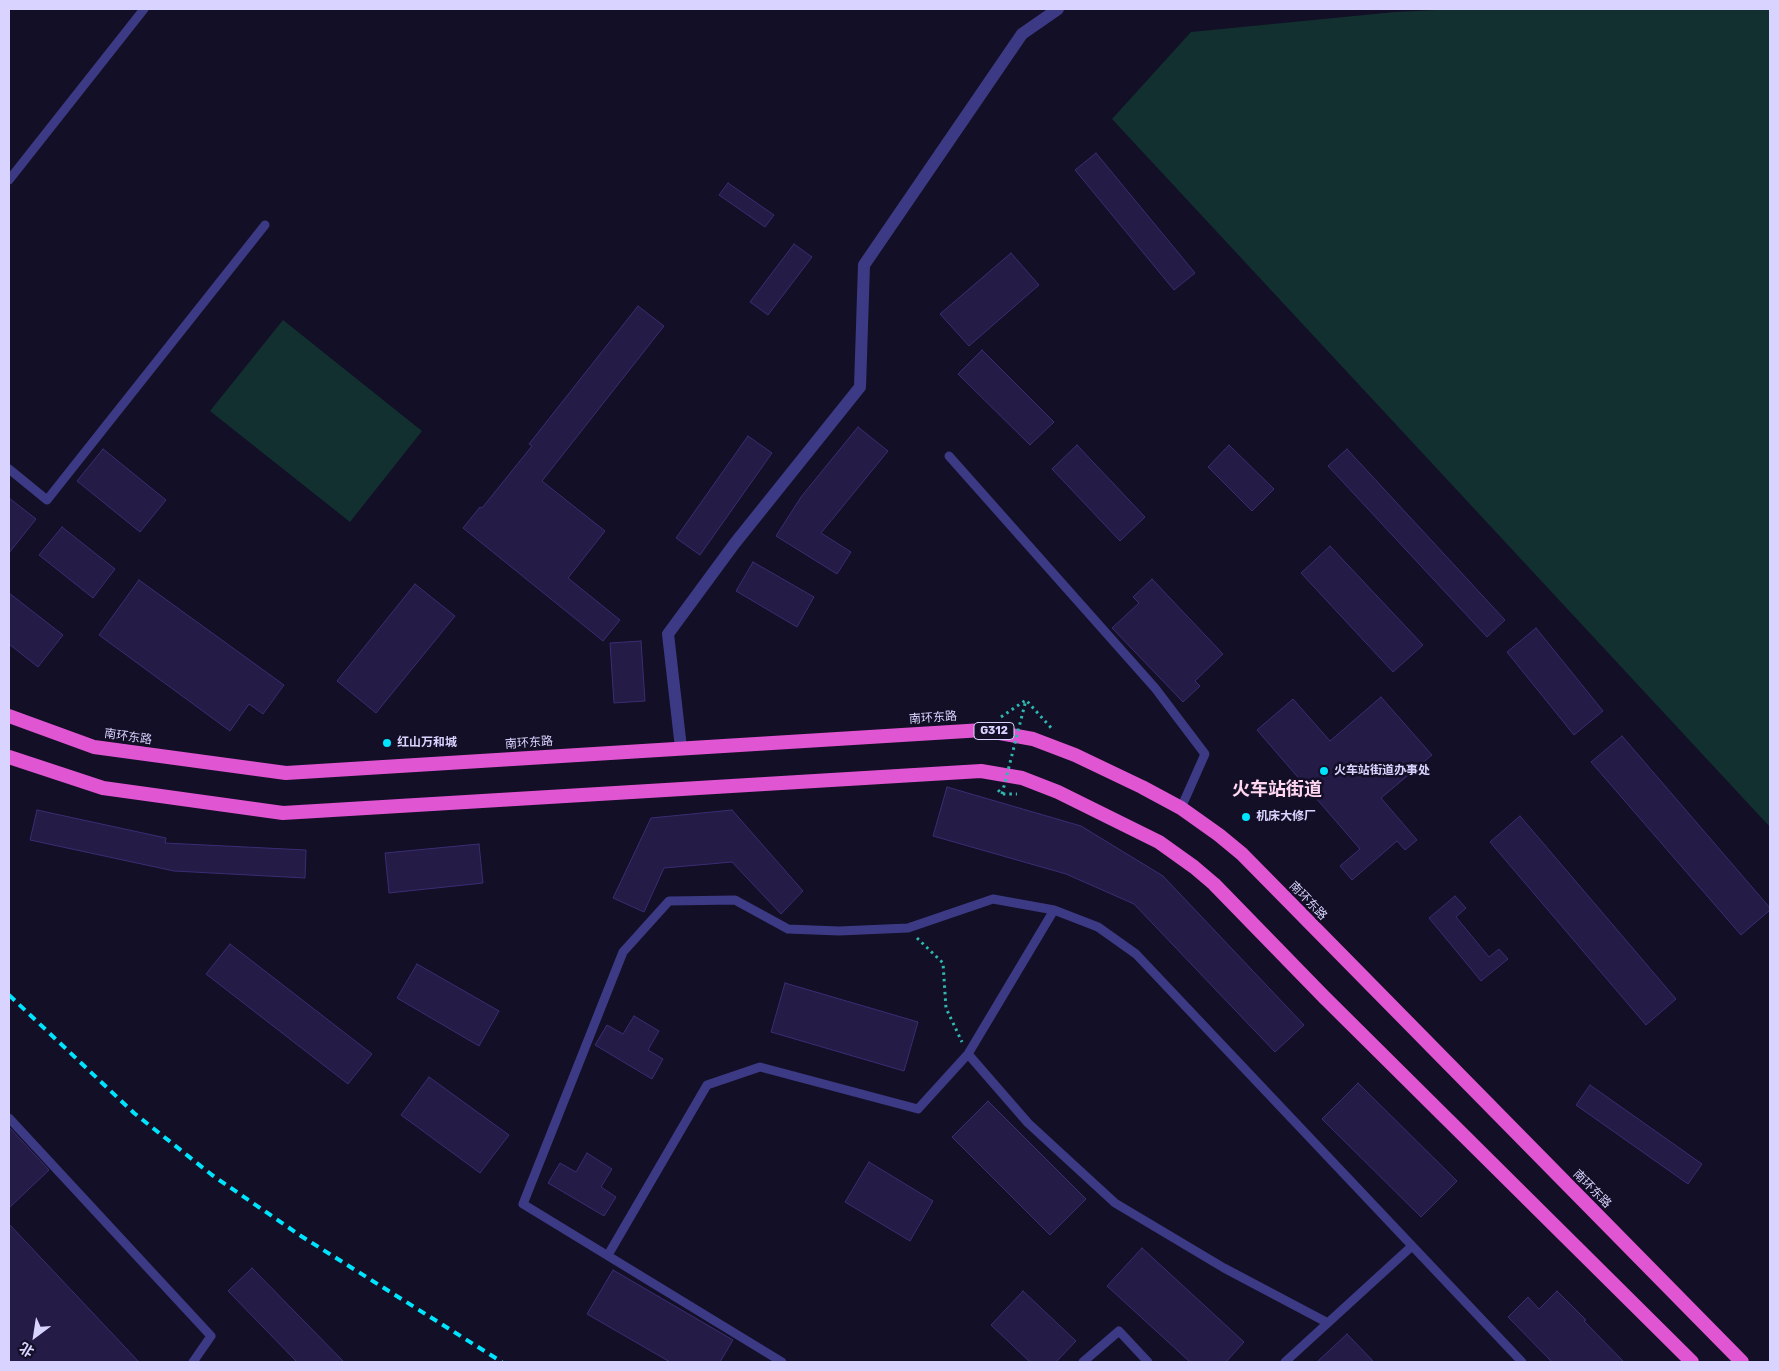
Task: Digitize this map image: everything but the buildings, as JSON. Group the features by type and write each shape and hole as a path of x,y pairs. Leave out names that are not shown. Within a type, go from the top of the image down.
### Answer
{"highway":[{"name":"南环东路","path":"9,716 94,747 286,773 983,730 1033,738 1134,783 1181,808 1219,834 1242,854 1742,1362"},
{"path":"9,757 104,788 283,814 981,770 1022,778 1058,792 1160,842 1214,884 1324,997 1692,1362"}],"street":[{"path":"681,748 668,634 735,543 860,387 864,265 1022,34 1058,9"}],"lane":[{"path":"9,180 144,9"},
{"path":"9,469 47,500 265,224"},
{"path":"950,456 1155,688 1205,754 1181,808"},
{"path":"782,1362 523,1204 623,952 669,901 735,900 788,929 839,931 908,928 993,899 1054,910 1098,927 1136,954 1522,1362"},
{"path":"608,1255 707,1085 760,1067 918,1109 968,1054 1054,910"},
{"path":"968,1054 1028,1123 1115,1203 1224,1268 1328,1323"},
{"path":"9,1118 211,1336 193,1362"},
{"path":"1285,1362 1412,1246"},
{"path":"1083,1362 1119,1331 1148,1362"}],"path":[{"path":"1002,794 1026,700"},
{"path":"908,928 943,963 946,1008 968,1054"}],"green space":[{"path":"1457,9 1770,9 1770,827 1112,119 1191,32 1395,12"},
{"path":"283,320 422,431 350,522 210,411"}],"railway":[{"path":"9,995 134,1113 212,1175 301,1236 502,1362"}],"place":[{"name":"红山万和城","path":"387,743"},
{"name":"火车站街道办事处","path":"1324,771"},
{"name":"机床大修厂","path":"1246,817"}],"district":[{"name":"火车站街道","path":"1277,790"}]}
